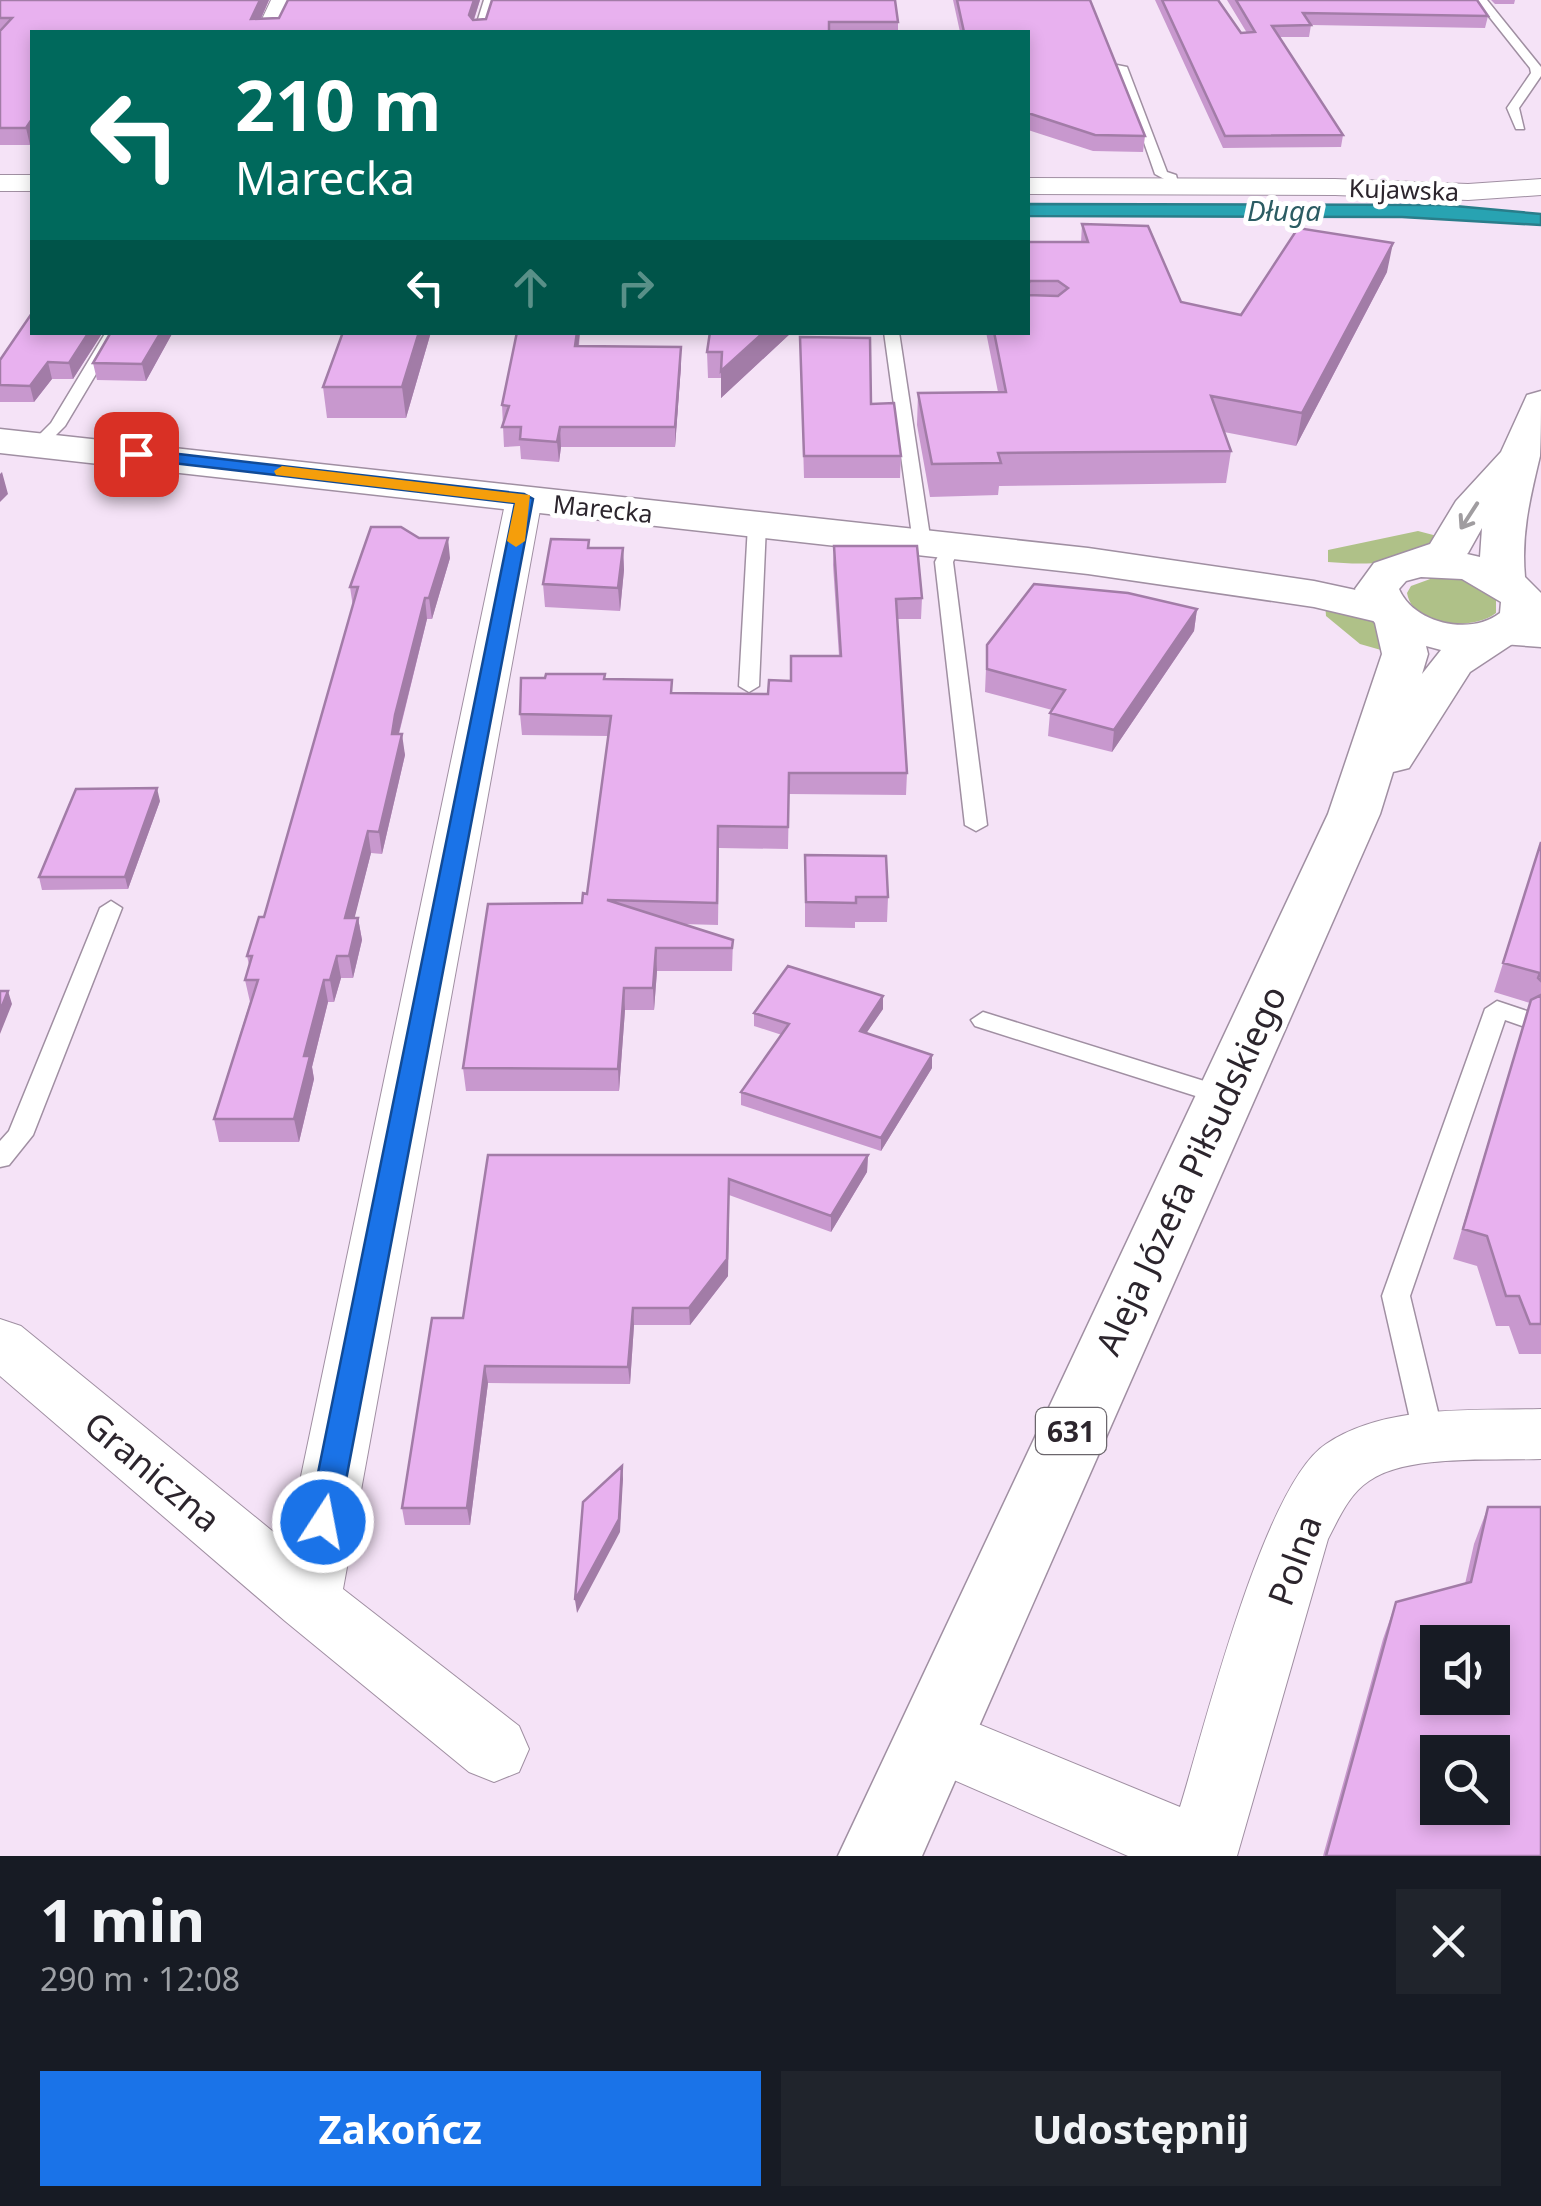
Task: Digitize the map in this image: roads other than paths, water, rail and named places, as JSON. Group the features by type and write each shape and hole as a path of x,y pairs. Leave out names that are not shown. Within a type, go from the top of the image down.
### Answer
{"main road":[{"path":"1515,612 1499,550 1515,461 1541,403"},
{"name":"Marecka","path":"18,443 1088,561 1314,594 1398,591"},
{"path":"1398,591 1446,553 1471,510 1515,461"},
{"path":"1398,591 1455,564 1515,612"},
{"path":"1398,591 1450,637 1515,612"},
{"name":"Aleja Józefa Piłsudskiego","path":"880,1856 1354,814 1405,654 1398,591"},
{"name":"Aleja Józefa Piłsudskiego","path":"1354,814 1453,663 1515,612"}],"street":[{"path":"268,30 282,0"},
{"path":"0,183 30,183"},
{"name":"Kujawska","path":"1030,186 1468,192 1541,187"},
{"path":"308,1600 524,499"},
{"name":"Graniczna","path":"0,1342 308,1600 494,1749"},
{"name":"Polna","path":"1202,1854 1297,1536 1320,1492 1350,1461 1399,1443 1541,1434"},
{"path":"932,1737 1202,1854"}],"lane":[{"path":"479,30 490,0"},
{"path":"1481,0 1538,72 1513,108 1520,126"},
{"path":"1121,67 1161,174 1171,178 1175,187"},
{"path":"18,443 57,426 112,335"},
{"path":"892,335 936,544 944,562 976,826"},
{"path":"749,686 757,524"},
{"path":"0,1158 20,1135 110,908"},
{"path":"1430,1442 1396,1296 1497,1009 1526,1019"},
{"path":"983,1020 1224,1096"}],"water":[{"name":"Długa","path":"1030,204 1444,205 1541,214 1541,225 1402,217 1030,216"}]}
